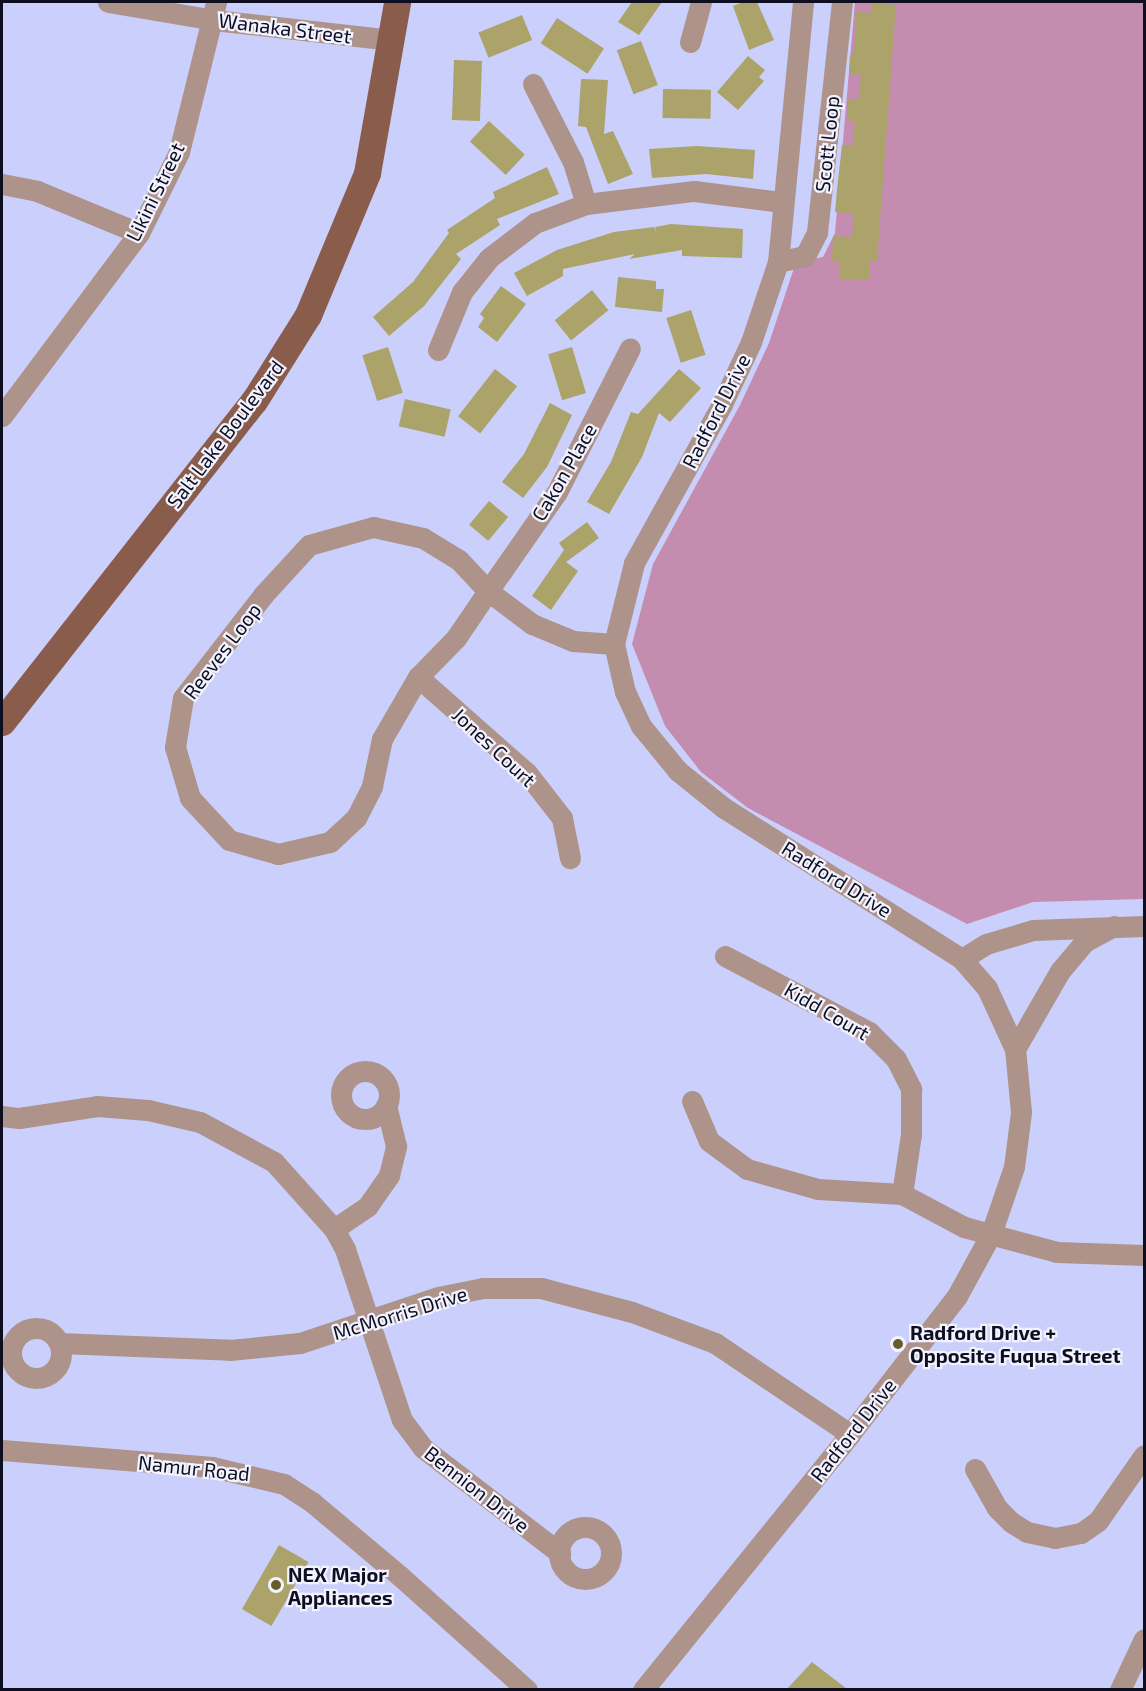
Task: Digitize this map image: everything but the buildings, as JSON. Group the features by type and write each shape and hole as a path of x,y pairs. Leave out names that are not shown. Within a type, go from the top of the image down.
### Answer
{"main road":[{"name":"Salt Lake Boulevard","path":"2,722 254,400 308,315 367,173 397,2"}],"street":[{"name":"Wanaka Street","path":"108,2 215,11 392,40"},
{"path":"690,42 701,2"},
{"name":"Radford Drive","path":"643,1689 850,1434 957,1296 991,1234 1014,1167 1019,1134 1021,1112 1015,1049 987,988 962,959 724,808 678,771 641,726 625,692 614,644 634,563 722,404 751,342 778,262 781,202 803,2"},
{"name":"Scott Loop","path":"778,262 805,256 817,232 842,2"},
{"name":"Likini Street","path":"5,406 139,232 179,152 215,11"},
{"path":"533,84 573,162 586,204"},
{"path":"2,184 38,191 139,232"},
{"path":"438,350 462,292 489,258 535,223 586,204 694,191 781,202"},
{"name":"Cakon Place","path":"488,591 557,492 630,348"},
{"name":"Reeves Loop","path":"488,591 456,638 418,676 382,739 372,786 356,818 330,842 278,854 229,840 190,798 175,747 183,698 264,594 309,544 373,527 423,538 459,560 488,591 532,624 573,641 614,644"},
{"name":"Jones Court","path":"418,676 527,773 562,818 570,858"},
{"path":"962,959 986,945 1033,930 1117,924 1144,926"},
{"path":"1015,1049 1060,971 1084,942 1117,924"},
{"name":"Kidd Court","path":"725,956 869,1032 896,1059 911,1089 911,1134 902,1194"},
{"path":"692,1101 709,1141 747,1169 818,1189 902,1194 964,1227 1057,1252 1144,1256"},
{"path":"334,1229 367,1207 389,1175 396,1146 386,1105"},
{"name":"Bennion Drive","path":"2,1116 19,1118 97,1106 148,1110 200,1122 274,1162 334,1229 345,1249 402,1420 423,1448 560,1553"},
{"name":"McMorris Drive","path":"59,1343 230,1350 300,1342 370,1322 438,1297 483,1288 541,1288 632,1312 715,1343 850,1434"},
{"name":"Namur Road","path":"2,1450 212,1467 284,1484 313,1503 400,1576 527,1689"},
{"path":"975,1469 997,1508 1011,1522 1027,1532 1055,1538 1081,1533 1098,1521 1144,1455"},
{"path":"1120,1689 1144,1639"}],"shaded area":[{"path":"855,2 1144,2 1144,899 1033,902 967,924 748,808 701,772 665,726 632,644 653,564 740,405 769,343 796,262 823,257 835,233"}],"place":[{"name":"Radford Drive + Opposite Fuqua Street","path":"898,1344"},
{"name":"NEX Major Appliances","path":"276,1585"}]}
